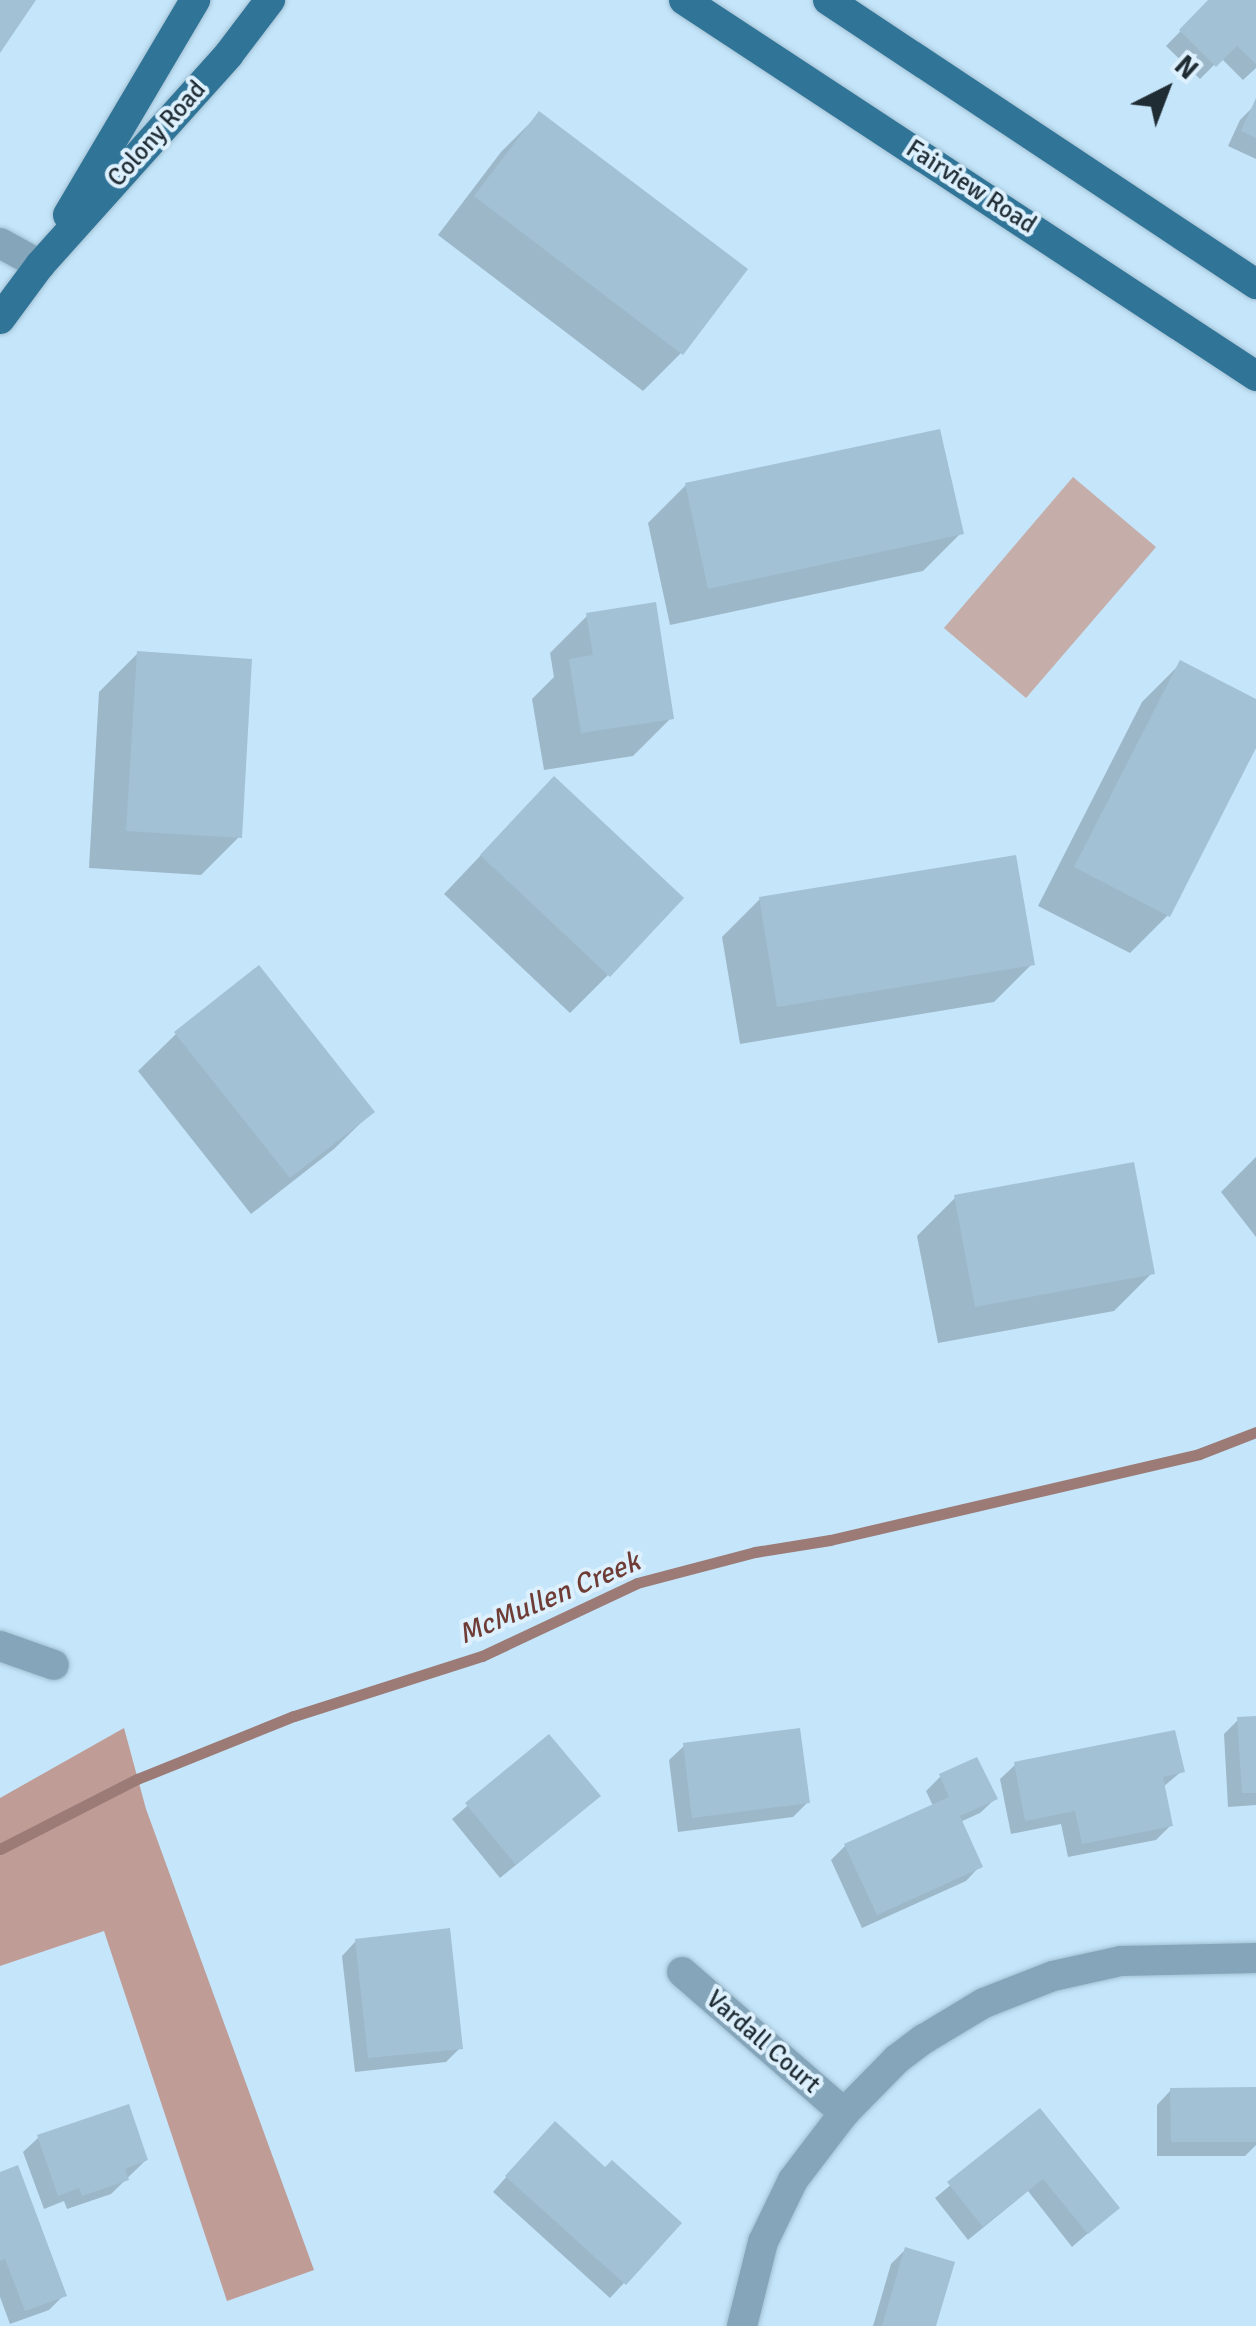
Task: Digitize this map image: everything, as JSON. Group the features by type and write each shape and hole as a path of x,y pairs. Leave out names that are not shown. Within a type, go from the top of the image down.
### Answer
{"main road":[{"name":"Colony Road","path":"40,265 157,58 195,0"},
{"name":"Colony Road","path":"0,319 40,265 230,54 270,0"},
{"name":"Fairview Road","path":"684,0 1256,376"},
{"path":"828,0 1256,284"}],"street":[{"path":"0,243 40,265"},
{"path":"0,1646 54,1666"},
{"path":"742,2326 764,2242 793,2180 844,2113 897,2059 924,2038 984,2003 1053,1976 1121,1962 1256,1958"},
{"name":"Vardall Court","path":"682,1972 844,2113"}],"shaded area":[{"path":"1073,477 1156,547 1026,698 944,628"},
{"path":"124,1728 146,1809 314,2270 227,2301 104,1931 0,1966 0,1798"}],"building":[{"path":"0,0 36,0 0,53"},
{"path":"1208,0 1256,0 1256,64 1237,46 1216,67 1179,30"},
{"path":"1256,98 1256,138 1241,131"},
{"path":"539,111 748,269 683,355 474,196"},
{"path":"940,429 964,534 708,589 685,483"},
{"path":"656,602 674,719 581,733 569,659 593,655 586,613"},
{"path":"137,651 252,659 242,838 126,831"},
{"path":"1180,660 1256,699 1256,748 1170,917 1074,867"},
{"path":"554,776 684,898 610,977 480,855"},
{"path":"1016,855 1035,965 777,1007 759,897"},
{"path":"259,965 375,1112 290,1178 174,1032"},
{"path":"1134,1162 1155,1274 975,1307 954,1195"},
{"path":"1256,1716 1256,1793 1242,1793 1237,1717"},
{"path":"800,1728 810,1803 692,1818 683,1743"},
{"path":"1175,1730 1185,1772 1163,1777 1173,1826 1082,1844 1075,1811 1025,1821 1014,1762"},
{"path":"549,1734 601,1796 516,1865 465,1803"},
{"path":"977,1757 998,1799 960,1816 983,1867 877,1915 844,1844 949,1797 939,1774"},
{"path":"450,1928 463,2049 368,2058 355,1939"},
{"path":"1256,2087 1256,2142 1171,2142 1170,2088"},
{"path":"129,2104 148,2160 125,2169 129,2180 82,2196 79,2188 58,2196 37,2135"},
{"path":"1040,2108 1120,2208 1088,2234 1043,2179 983,2227 947,2182"},
{"path":"555,2121 605,2167 612,2160 682,2223 626,2285 505,2176"},
{"path":"18,2165 67,2296 25,2311 5,2259 0,2261 0,2172"},
{"path":"905,2247 955,2262 936,2326 882,2326"}],"waterway":[{"name":"McMullen Creek","path":"0,1849 137,1779 294,1716 482,1656 637,1583 755,1552 830,1540 1199,1454 1256,1432"}]}
